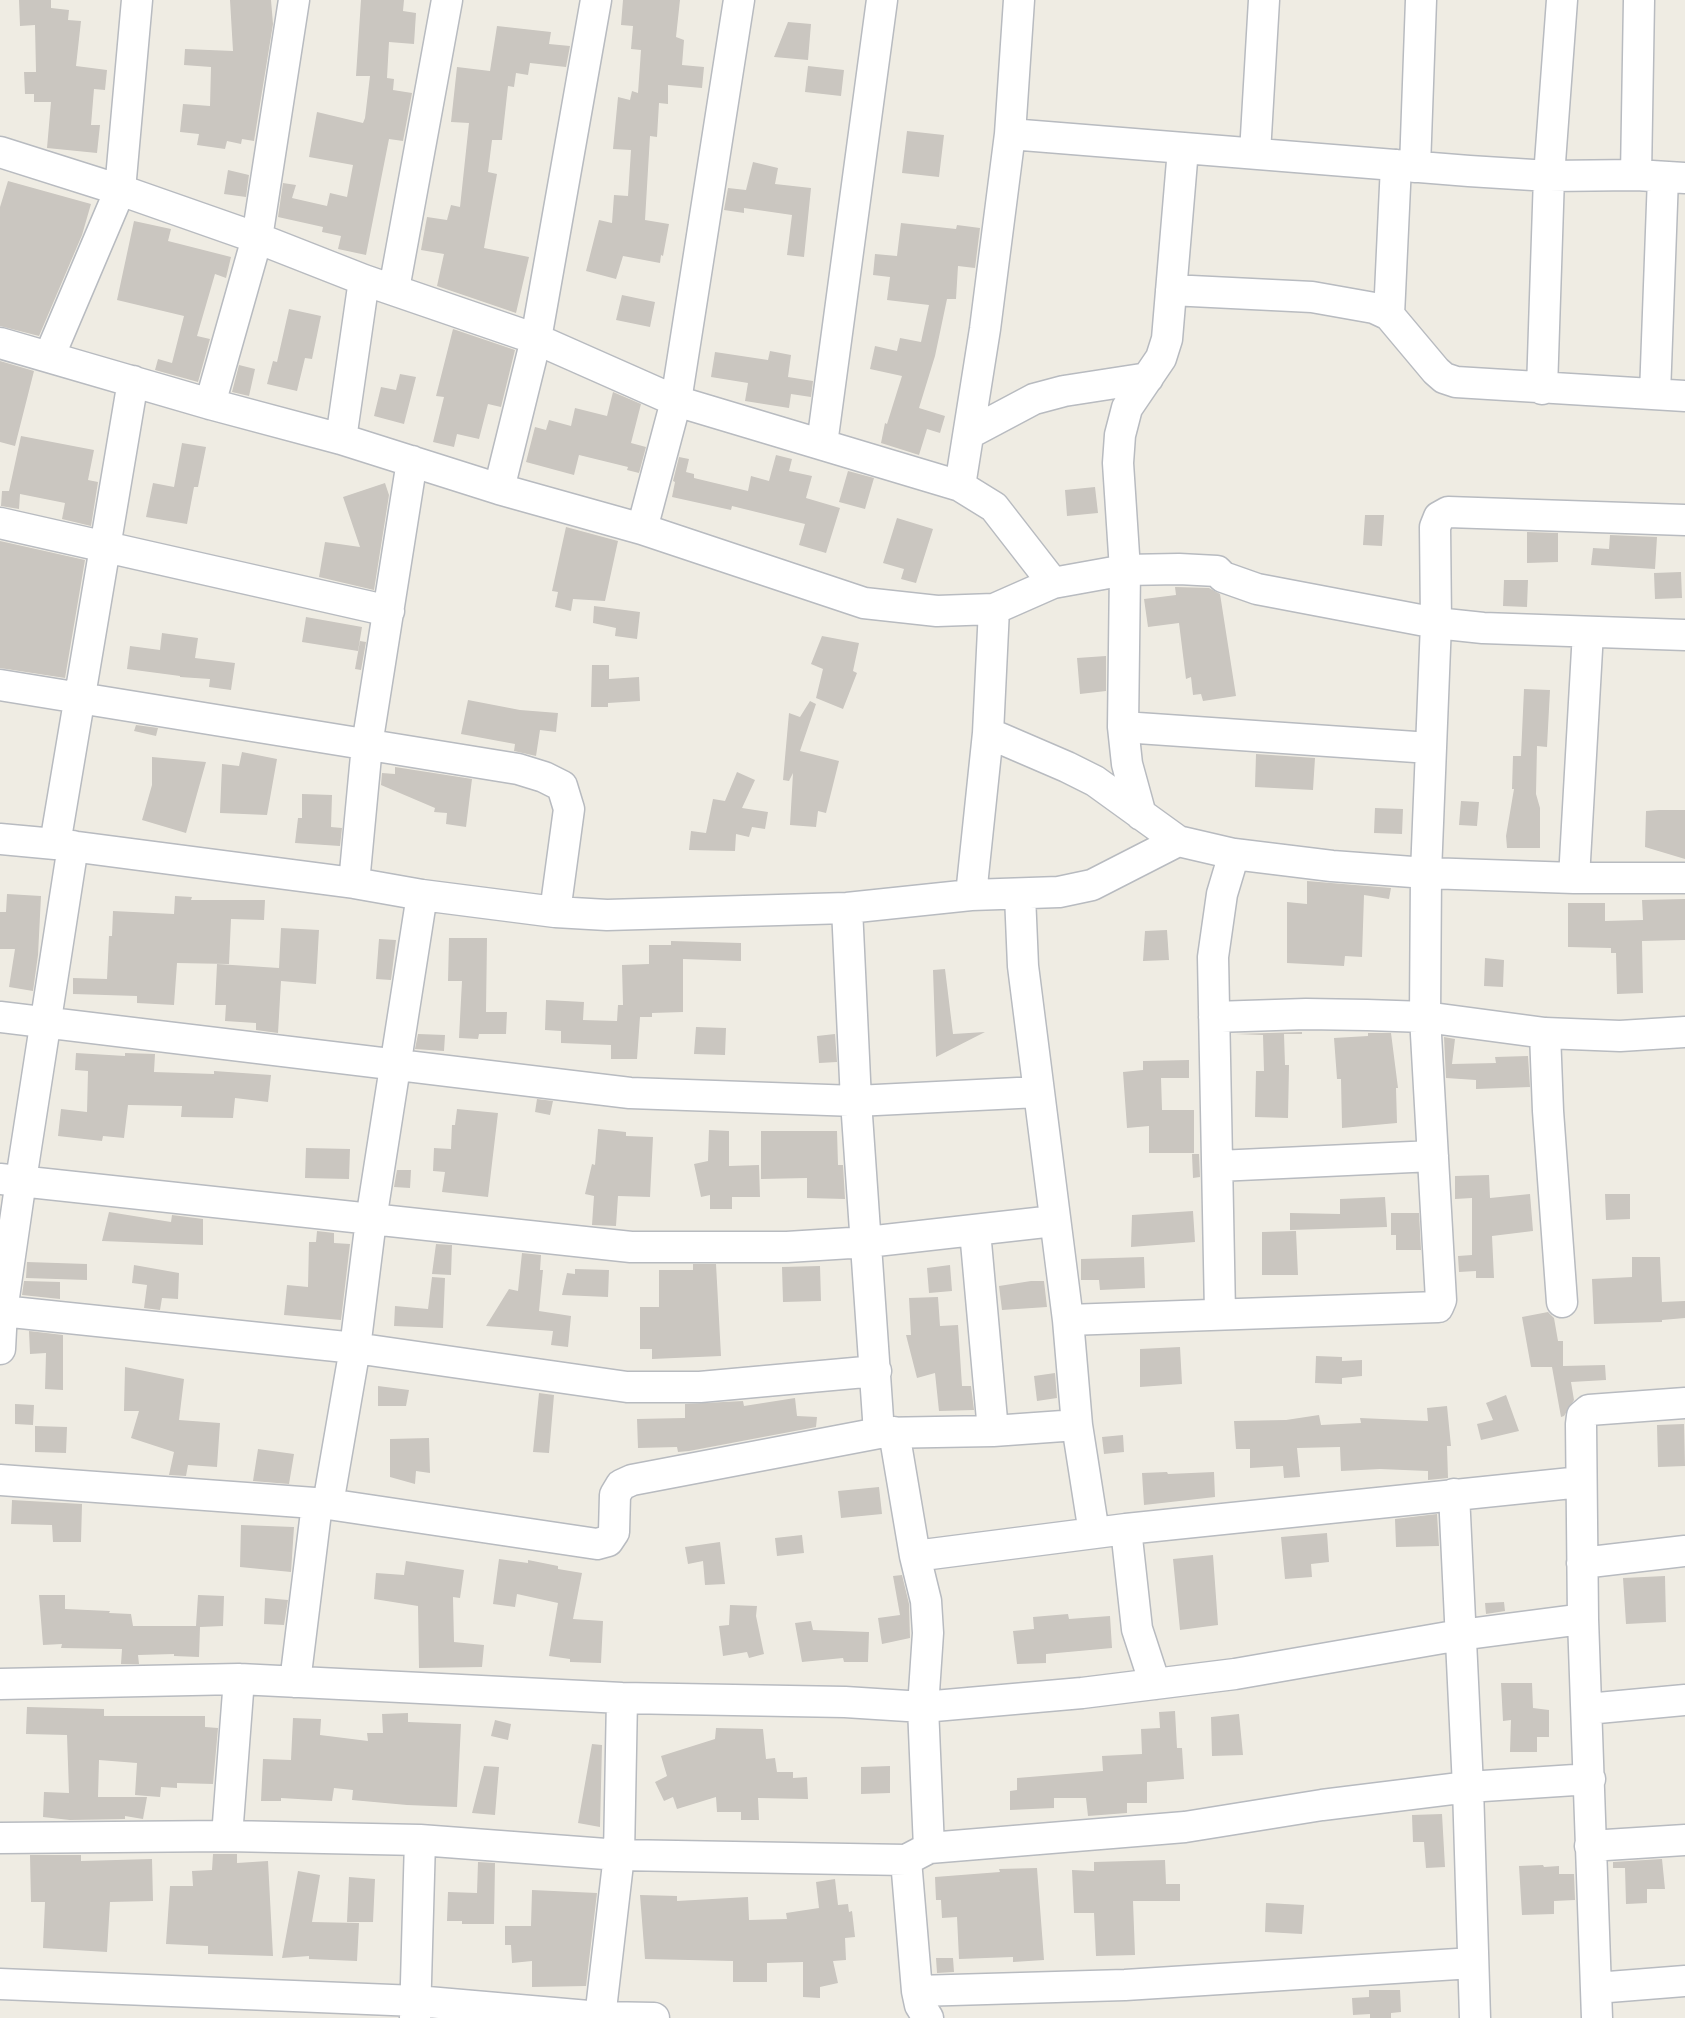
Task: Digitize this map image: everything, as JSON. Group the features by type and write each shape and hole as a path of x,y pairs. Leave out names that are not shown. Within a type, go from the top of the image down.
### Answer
{"street":[{"path":"49,357 120,190 137,0"},
{"path":"210,404 257,238 294,0"},
{"path":"394,289 447,0"},
{"path":"499,489 536,339 596,0"},
{"path":"642,529 676,401 739,0"},
{"path":"822,444 883,0"},
{"path":"960,486 970,433 1010,134 1020,0"},
{"path":"1255,153 1264,0"},
{"path":"1389,315 1421,0"},
{"path":"1542,389 1549,176 1562,0"},
{"path":"1639,0 1661,176 1654,394"},
{"path":"1010,134 1549,176 1661,176"},
{"path":"1141,815 1128,764 1123,727 1125,570 1118,463 1120,435 1127,408 1161,358 1167,339 1183,149"},
{"path":"0,152 120,190 257,238 364,280 536,339 676,401 960,486 994,507 1053,583"},
{"path":"341,439 364,280"},
{"path":"1171,290 1312,297 1360,304 1389,315 1436,371 1444,378 1456,382 1685,396"},
{"path":"0,343 341,439 499,489 642,529 864,603 937,611 994,610 1053,583 1125,570 1179,569 1217,571 1223,577 1256,589 1436,622 1483,628 1685,635"},
{"path":"970,433 1034,399 1064,391 1148,378"},
{"path":"0,1349 10,1180 46,1021 79,698 134,381"},
{"path":"355,883 367,746 412,461"},
{"path":"1068,1320 1438,1307 1441,1300 1425,1017 1426,873 1436,622 1435,527 1439,517 1448,512 1685,520"},
{"path":"0,523 389,611"},
{"path":"971,895 988,733 994,610"},
{"path":"1574,878 1579,752 1588,632"},
{"path":"0,685 519,769 562,786 569,809 555,912"},
{"path":"1123,727 1430,748"},
{"path":"988,733 1095,781 1178,841 1234,853 1332,866 1426,873 1574,878 1685,878"},
{"path":"0,839 355,883 422,895 555,912 607,915 847,908 971,895 1059,892 1092,884 1178,841"},
{"path":"1220,1313 1213,957 1216,925 1234,853"},
{"path":"295,1682 322,1504 355,1348 371,1220 422,895"},
{"path":"1020,895 1023,965 1068,1320 1077,1425 1094,1533"},
{"path":"847,908 856,1101 876,1371 887,1433 926,1601 928,1633 918,1854 922,2004 1125,1985 1473,1963"},
{"path":"1214,1017 1306,1014 1425,1017 1545,1033 1620,1036 1685,1032"},
{"path":"0,1017 630,1093 856,1101 1038,1092"},
{"path":"1545,1033 1562,1302"},
{"path":"1218,1166 1433,1156"},
{"path":"10,1180 631,1247 787,1247 867,1242 1054,1221"},
{"path":"975,1231 993,1431"},
{"path":"2,1301 627,1387 700,1387 876,1371"},
{"path":"1597,2018 1583,1619 1582,1416 1589,1410 1685,1403"},
{"path":"0,1480 322,1504 597,1545 608,1541 614,1532 615,1495 621,1485 632,1480 887,1433 993,1431 1077,1425"},
{"path":"915,1556 1126,1529 1581,1482"},
{"path":"1454,1494 1468,1787 1475,2018"},
{"path":"1126,1529 1137,1629 1156,1684"},
{"path":"1582,1563 1685,1551"},
{"path":"0,1684 239,1679 622,1698 845,1702 923,1707 1082,1693 1235,1674 1460,1635 1583,1619"},
{"path":"227,1836 239,1679"},
{"path":"600,2017 619,1856 622,1698"},
{"path":"1587,1709 1685,1700"},
{"path":"0,1838 227,1836 420,1840 619,1856 918,1854 1185,1827 1322,1805 1468,1787 1590,1779"},
{"path":"415,2009 420,1840"},
{"path":"1590,1846 1685,1840"},
{"path":"1597,1988 1685,1981"},
{"path":"0,1984 187,2004 654,2018"}],"building":[{"path":"19,0 51,0 51,8 69,10 68,20 81,21 76,66 107,70 105,90 94,89 91,125 100,125 97,153 47,148 51,102 34,102 34,94 25,94 24,72 36,72 35,25 20,26"},
{"path":"230,0 271,0 273,24 254,141 242,139 241,144 227,141 225,149 197,145 199,134 180,132 183,104 210,106 211,67 184,65 185,49 233,51"},
{"path":"361,0 404,0 403,11 416,13 414,44 389,42 387,78 394,79 393,90 412,93 403,141 389,139 366,255 338,249 341,236 322,232 323,227 278,217 283,183 296,185 292,198 327,206 330,193 347,197 353,165 309,157 317,112 363,123 365,118 370,76 356,76"},
{"path":"623,0 680,0 676,37 684,40 682,65 704,67 702,88 668,85 668,104 659,103 657,137 650,136 645,220 669,224 663,256 661,255 660,263 623,256 616,279 586,271 599,220 612,223 614,195 628,196 631,150 613,149 618,97 630,100 632,91 638,93 641,50 631,49 633,26 621,25"},
{"path":"788,22 811,24 808,60 774,57"},
{"path":"497,26 551,32 549,44 570,46 566,67 530,63 528,75 516,73 514,87 508,86 502,140 492,140 488,172 497,174 484,248 529,257 516,313 437,286 444,254 421,250 427,217 447,220 451,205 460,207 469,123 451,122 457,67 490,71"},
{"path":"808,66 844,70 841,96 805,92"},
{"path":"907,131 944,135 939,177 902,173"},
{"path":"753,162 778,168 775,184 811,188 804,257 787,255 792,215 744,208 744,213 724,210 728,188 746,190"},
{"path":"228,170 249,175 246,197 224,194"},
{"path":"8,181 91,204 82,235 39,336 0,326 0,207"},
{"path":"134,221 171,229 168,241 231,257 226,278 215,274 197,336 210,339 198,382 155,370 158,359 172,363 184,316 117,300"},
{"path":"901,223 956,229 957,225 980,228 975,268 958,266 956,299 947,299 935,356 919,408 945,416 940,433 927,429 919,455 881,443 885,423 887,424 902,376 870,369 875,346 897,351 900,338 921,342 929,305 887,300 890,277 873,275 875,254 897,256"},
{"path":"622,295 655,302 650,327 616,320"},
{"path":"289,309 321,316 312,359 305,358 297,391 267,384 273,361 277,362"},
{"path":"453,329 515,350 501,407 488,404 479,439 457,434 454,447 433,442 444,397 436,396"},
{"path":"770,351 791,355 788,377 813,381 811,397 791,394 789,408 745,401 748,383 711,377 715,352 768,360"},
{"path":"0,361 34,371 15,446 0,442"},
{"path":"239,365 255,369 249,396 232,392"},
{"path":"400,374 416,377 404,424 374,416 381,387 396,390"},
{"path":"613,392 641,404 631,443 646,447 639,473 627,470 628,467 579,455 574,475 526,462 535,427 546,430 549,420 571,426 575,408 607,416"},
{"path":"21,436 94,450 88,480 98,482 91,526 62,519 65,503 20,494 19,509 1,506 2,491 9,491"},
{"path":"182,443 206,447 187,524 146,517 153,483 174,487"},
{"path":"776,455 792,459 789,471 812,476 806,498 840,508 826,553 799,545 805,524 732,506 731,510 672,497 679,457 689,459 686,472 694,474 694,478 748,491 751,476 769,481"},
{"path":"848,471 874,478 865,509 839,502"},
{"path":"385,483 389,495 374,590 319,577 325,542 360,547 343,497"},
{"path":"1095,487 1098,513 1067,516 1065,490"},
{"path":"1365,515 1384,515 1382,546 1363,545"},
{"path":"897,518 933,529 916,583 901,579 904,569 883,563"},
{"path":"566,527 618,541 605,601 573,599 571,611 555,607 558,592 552,591"},
{"path":"1527,532 1558,533 1558,562 1527,563"},
{"path":"1610,535 1657,537 1655,569 1591,565 1593,548 1609,549"},
{"path":"0,541 85,560 65,678 0,668"},
{"path":"1681,572 1682,598 1655,599 1654,573"},
{"path":"1504,580 1528,580 1527,607 1503,606"},
{"path":"1175,587 1209,588 1220,594 1236,696 1203,701 1201,694 1193,695 1191,677 1186,679 1179,623 1148,627 1144,599 1176,595"},
{"path":"594,606 640,612 637,639 615,636 616,628 593,623"},
{"path":"306,617 362,627 358,651 302,642"},
{"path":"162,633 198,638 195,658 235,663 231,690 209,687 210,679 127,669 130,646 160,650"},
{"path":"822,636 859,643 853,671 857,673 843,709 816,698 823,669 811,664"},
{"path":"360,641 366,642 361,670 355,669"},
{"path":"1106,656 1106,691 1080,694 1077,658"},
{"path":"592,665 609,665 609,679 639,677 640,701 591,707"},
{"path":"1524,689 1550,690 1547,747 1537,746 1536,794 1540,808 1540,848 1507,848 1506,836 1514,789 1513,756 1521,756"},
{"path":"468,700 520,710 558,713 556,732 540,730 536,756 514,751 515,744 461,734"},
{"path":"810,701 816,704 800,751 839,761 826,813 818,811 816,827 790,825 793,773 789,781 783,780 789,713 800,717"},
{"path":"136,725 158,728 156,736 134,731"},
{"path":"242,752 277,759 267,815 220,813 222,764 239,766"},
{"path":"1256,754 1315,758 1313,790 1255,787"},
{"path":"152,757 206,762 186,833 142,820 152,785"},
{"path":"395,767 472,779 466,827 446,824 447,813 434,812 435,808 381,785 382,773 395,774"},
{"path":"737,772 755,780 742,808 768,812 765,829 752,827 749,837 736,834 735,851 689,850 691,831 706,833 713,799 725,801"},
{"path":"302,794 332,795 331,827 342,828 340,846 295,843 298,818 302,818"},
{"path":"1461,801 1479,802 1477,826 1459,825"},
{"path":"1375,808 1403,809 1402,834 1374,833"},
{"path":"1685,810 1685,859 1645,847 1646,811"},
{"path":"1307,881 1391,888 1389,899 1364,895 1362,957 1345,956 1344,966 1287,963 1287,902 1307,904"},
{"path":"7,894 41,896 33,991 9,987 15,949 0,949 0,912 6,912"},
{"path":"175,896 192,897 191,900 265,900 264,920 231,919 229,964 177,963 174,1005 137,1003 137,996 73,994 73,978 107,979 113,911 174,914"},
{"path":"1685,899 1685,940 1642,941 1643,993 1617,994 1616,953 1611,953 1611,948 1568,947 1568,903 1605,903 1605,921 1643,920 1642,900"},
{"path":"281,928 319,930 316,984 281,981 278,1033 256,1030 256,1023 225,1021 226,1005 215,1005 217,964 279,968"},
{"path":"1167,930 1169,960 1143,961 1145,931"},
{"path":"449,938 487,938 486,1012 507,1012 506,1034 479,1034 478,1039 459,1038 462,981 448,981"},
{"path":"379,939 396,940 391,980 376,979"},
{"path":"671,941 741,943 741,961 683,959 683,1012 652,1013 652,1017 640,1017 637,1059 611,1059 611,1045 561,1043 561,1031 545,1030 546,1000 584,1002 583,1020 617,1021 618,1005 623,1005 622,965 649,964 649,945 671,945"},
{"path":"1485,958 1504,960 1503,987 1484,986"},
{"path":"945,969 953,1034 985,1032 936,1057 933,970"},
{"path":"696,1027 726,1028 725,1055 694,1054"},
{"path":"1302,1032 1284,1034 1285,1065 1289,1065 1288,1118 1255,1117 1256,1071 1264,1071 1263,1035 1235,1034"},
{"path":"1368,1033 1391,1033 1398,1088 1397,1123 1342,1128 1341,1079 1337,1079 1334,1038 1368,1036"},
{"path":"418,1034 445,1035 444,1051 415,1049"},
{"path":"835,1034 837,1062 819,1063 817,1036"},
{"path":"1444,1037 1455,1039 1452,1064 1496,1063 1495,1057 1528,1056 1530,1087 1476,1089 1476,1080 1446,1078"},
{"path":"76,1053 125,1056 125,1053 155,1054 154,1072 214,1074 214,1071 271,1075 268,1102 235,1098 233,1118 181,1117 182,1106 128,1105 124,1138 103,1136 102,1141 58,1136 61,1109 87,1112 88,1071 75,1070"},
{"path":"1189,1060 1189,1078 1161,1078 1162,1110 1194,1110 1194,1153 1149,1153 1149,1126 1127,1128 1123,1072 1143,1070 1143,1061"},
{"path":"537,1099 553,1101 550,1115 535,1112"},
{"path":"457,1109 498,1113 488,1197 442,1192 445,1172 433,1171 434,1148 451,1149 452,1125 455,1125"},
{"path":"598,1129 626,1132 626,1136 653,1137 650,1197 618,1196 616,1226 592,1225 594,1196 585,1194 592,1164 595,1165"},
{"path":"709,1130 729,1131 729,1166 759,1165 760,1197 732,1197 732,1209 710,1209 710,1195 701,1197 694,1164 708,1161"},
{"path":"761,1131 837,1131 838,1165 843,1165 845,1199 807,1198 807,1178 761,1179"},
{"path":"306,1148 350,1149 349,1179 305,1178"},
{"path":"1192,1154 1199,1154 1200,1177 1193,1178"},
{"path":"397,1170 411,1170 410,1188 394,1187"},
{"path":"1489,1175 1490,1198 1530,1194 1533,1231 1492,1236 1494,1278 1476,1278 1476,1271 1459,1272 1458,1256 1472,1255 1472,1198 1455,1199 1455,1176"},
{"path":"1605,1194 1630,1194 1630,1219 1606,1220"},
{"path":"1385,1197 1387,1227 1290,1230 1290,1213 1340,1214 1340,1199"},
{"path":"1193,1211 1195,1242 1131,1247 1132,1215"},
{"path":"109,1212 171,1222 172,1215 203,1219 203,1245 102,1241"},
{"path":"1391,1213 1419,1213 1421,1250 1396,1250 1396,1235 1391,1235"},
{"path":"317,1231 334,1233 334,1243 350,1244 341,1320 284,1315 287,1285 308,1287 309,1242 316,1242"},
{"path":"1296,1231 1298,1275 1262,1275 1262,1232"},
{"path":"436,1244 452,1245 451,1275 432,1274"},
{"path":"522,1253 541,1255 540,1270 543,1270 539,1311 571,1316 568,1347 551,1345 553,1331 486,1326 509,1289 518,1291"},
{"path":"1144,1257 1145,1288 1100,1290 1099,1280 1081,1280 1081,1259"},
{"path":"1632,1257 1660,1257 1662,1302 1685,1301 1685,1318 1662,1322 1594,1324 1592,1279 1632,1277"},
{"path":"27,1262 87,1264 87,1280 26,1278"},
{"path":"693,1264 716,1264 721,1356 652,1359 652,1349 640,1349 640,1307 659,1307 659,1270 693,1270"},
{"path":"134,1265 179,1273 178,1299 162,1298 160,1310 144,1308 147,1285 132,1283"},
{"path":"950,1265 952,1291 929,1293 927,1268"},
{"path":"820,1266 821,1301 783,1302 782,1267"},
{"path":"575,1269 609,1270 608,1297 562,1295 567,1273 575,1274"},
{"path":"432,1277 445,1278 443,1328 394,1326 395,1306 428,1309"},
{"path":"24,1281 60,1282 60,1299 22,1295"},
{"path":"1044,1281 1047,1307 1002,1310 999,1286"},
{"path":"938,1297 940,1326 958,1325 962,1386 971,1386 974,1410 939,1411 935,1373 917,1378 906,1335 911,1335 909,1298"},
{"path":"1548,1312 1554,1318 1558,1341 1563,1341 1563,1366 1605,1365 1606,1380 1571,1382 1574,1400 1561,1417 1552,1367 1531,1367 1522,1317"},
{"path":"29,1331 63,1335 63,1390 45,1389 46,1353 30,1354"},
{"path":"1180,1347 1182,1384 1140,1387 1140,1349"},
{"path":"1316,1356 1342,1357 1342,1361 1362,1360 1362,1376 1342,1378 1342,1384 1315,1383"},
{"path":"125,1367 184,1379 179,1420 220,1423 217,1467 188,1465 186,1476 169,1475 174,1452 131,1438 139,1411 124,1411"},
{"path":"1055,1373 1057,1398 1037,1401 1034,1376"},
{"path":"378,1386 409,1390 406,1406 378,1406"},
{"path":"539,1393 554,1395 549,1453 533,1452"},
{"path":"1506,1395 1519,1431 1481,1440 1477,1424 1493,1420 1486,1403"},
{"path":"795,1398 797,1416 817,1417 816,1427 689,1451 678,1452 677,1447 638,1448 637,1419 685,1418 685,1404 743,1401 744,1406"},
{"path":"15,1404 34,1405 33,1425 15,1424"},
{"path":"1447,1406 1451,1446 1447,1446 1448,1478 1428,1480 1428,1471 1341,1471 1340,1447 1297,1448 1300,1477 1284,1478 1283,1466 1250,1468 1250,1449 1236,1449 1234,1421 1286,1420 1319,1415 1321,1425 1361,1423 1360,1418 1428,1421 1427,1408"},
{"path":"1684,1424 1685,1466 1658,1467 1657,1425"},
{"path":"35,1426 67,1427 66,1453 35,1452"},
{"path":"1123,1435 1124,1452 1104,1454 1102,1437"},
{"path":"429,1438 430,1473 416,1471 415,1484 390,1477 390,1439"},
{"path":"258,1449 294,1454 289,1484 253,1481"},
{"path":"1214,1472 1215,1497 1144,1505 1142,1473"},
{"path":"879,1487 882,1514 841,1518 838,1491"},
{"path":"12,1500 82,1504 81,1542 53,1542 52,1525 11,1524"},
{"path":"1437,1514 1439,1546 1396,1547 1395,1519"},
{"path":"241,1525 294,1527 291,1572 240,1567"},
{"path":"1327,1533 1329,1562 1311,1564 1312,1577 1285,1579 1281,1537"},
{"path":"802,1535 804,1553 777,1556 775,1538"},
{"path":"720,1542 725,1584 705,1585 703,1561 688,1564 685,1547"},
{"path":"1213,1555 1218,1625 1180,1630 1173,1559"},
{"path":"499,1559 528,1563 528,1560 582,1573 573,1619 603,1621 601,1663 570,1662 570,1659 549,1656 558,1603 517,1594 515,1607 493,1604"},
{"path":"406,1561 464,1570 460,1598 453,1597 454,1642 484,1645 482,1667 419,1668 418,1606 374,1599 376,1573 404,1575"},
{"path":"902,1575 909,1604 910,1638 882,1644 878,1618 900,1615 893,1576"},
{"path":"1665,1576 1666,1622 1626,1624 1623,1578"},
{"path":"39,1595 65,1595 65,1609 131,1614 133,1626 196,1626 198,1595 224,1596 223,1626 200,1627 199,1657 174,1654 138,1655 139,1664 121,1664 122,1649 43,1645"},
{"path":"265,1598 288,1600 284,1625 264,1624"},
{"path":"1504,1602 1505,1611 1486,1614 1485,1603"},
{"path":"730,1605 757,1606 756,1616 764,1654 749,1658 747,1652 723,1656 719,1626 729,1625"},
{"path":"1068,1614 1069,1619 1110,1616 1112,1648 1046,1654 1046,1663 1017,1664 1013,1631 1034,1629 1033,1617"},
{"path":"811,1621 813,1630 869,1632 868,1662 844,1662 843,1658 802,1662 795,1623"},
{"path":"1501,1683 1532,1683 1533,1708 1549,1710 1549,1737 1537,1737 1537,1752 1510,1752 1511,1720 1503,1721"},
{"path":"27,1707 104,1709 104,1716 205,1716 205,1727 218,1728 213,1784 177,1783 177,1788 161,1787 160,1797 135,1795 137,1763 99,1760 98,1797 147,1797 143,1819 125,1816 125,1819 70,1820 43,1817 44,1792 69,1793 67,1735 26,1734"},
{"path":"1175,1711 1177,1748 1182,1748 1184,1779 1147,1782 1147,1803 1127,1803 1127,1813 1088,1816 1086,1798 1054,1798 1054,1808 1010,1810 1010,1791 1017,1790 1017,1778 1103,1771 1102,1756 1142,1754 1141,1729 1160,1728 1159,1712"},
{"path":"408,1713 408,1722 461,1724 457,1807 352,1800 353,1790 334,1788 332,1801 281,1798 281,1801 261,1801 263,1759 291,1760 293,1718 321,1719 320,1735 368,1741 367,1733 383,1733 382,1714"},
{"path":"1239,1714 1243,1755 1212,1756 1211,1717"},
{"path":"495,1720 511,1724 508,1740 491,1736"},
{"path":"716,1728 763,1729 766,1759 775,1758 777,1772 793,1772 793,1778 807,1777 808,1799 758,1798 759,1820 741,1820 741,1812 717,1812 716,1797 677,1809 673,1797 664,1801 655,1782 667,1776 661,1756 715,1739"},
{"path":"592,1744 602,1745 600,1827 578,1823"},
{"path":"484,1766 499,1767 495,1815 472,1813"},
{"path":"890,1766 890,1793 861,1794 861,1767"},
{"path":"1442,1814 1445,1867 1426,1868 1424,1842 1413,1842 1412,1815"},
{"path":"213,1854 237,1854 237,1863 268,1861 273,1956 208,1954 208,1946 166,1944 170,1886 193,1886 192,1871 212,1870"},
{"path":"30,1855 81,1855 81,1861 152,1859 153,1901 110,1902 107,1952 43,1948 45,1902 31,1902"},
{"path":"1662,1859 1665,1889 1647,1889 1647,1903 1626,1904 1625,1868 1613,1868 1613,1862"},
{"path":"1165,1860 1166,1884 1180,1884 1180,1901 1133,1901 1135,1955 1096,1956 1094,1913 1074,1913 1072,1870 1094,1871 1094,1862"},
{"path":"478,1862 495,1863 494,1924 447,1921 448,1892 477,1893"},
{"path":"1519,1866 1559,1866 1559,1874 1574,1874 1575,1900 1554,1901 1554,1914 1522,1915"},
{"path":"1037,1868 1044,1960 1013,1962 1013,1957 959,1959 957,1917 942,1918 941,1900 936,1900 935,1877 1000,1872 999,1869"},
{"path":"298,1871 320,1875 312,1922 359,1923 357,1961 309,1959 309,1956 282,1958"},
{"path":"349,1877 375,1879 373,1922 347,1922"},
{"path":"835,1879 838,1905 848,1904 849,1912 852,1911 855,1937 845,1938 846,1960 833,1961 838,1983 820,1987 820,1998 803,1997 803,1962 767,1963 767,1982 733,1982 733,1961 645,1959 640,1895 677,1896 677,1901 748,1897 749,1920 787,1919 786,1913 819,1908 816,1882"},
{"path":"532,1890 597,1893 586,1986 532,1987 532,1961 512,1963 511,1945 505,1945 505,1926 531,1926"},
{"path":"1266,1903 1304,1905 1302,1934 1265,1932"},
{"path":"936,1958 953,1958 954,1972 937,1973"},
{"path":"1369,1990 1400,1990 1401,2012 1391,2013 1391,2018 1370,2018 1370,2014 1353,2015 1352,1998 1369,1997"}]}
